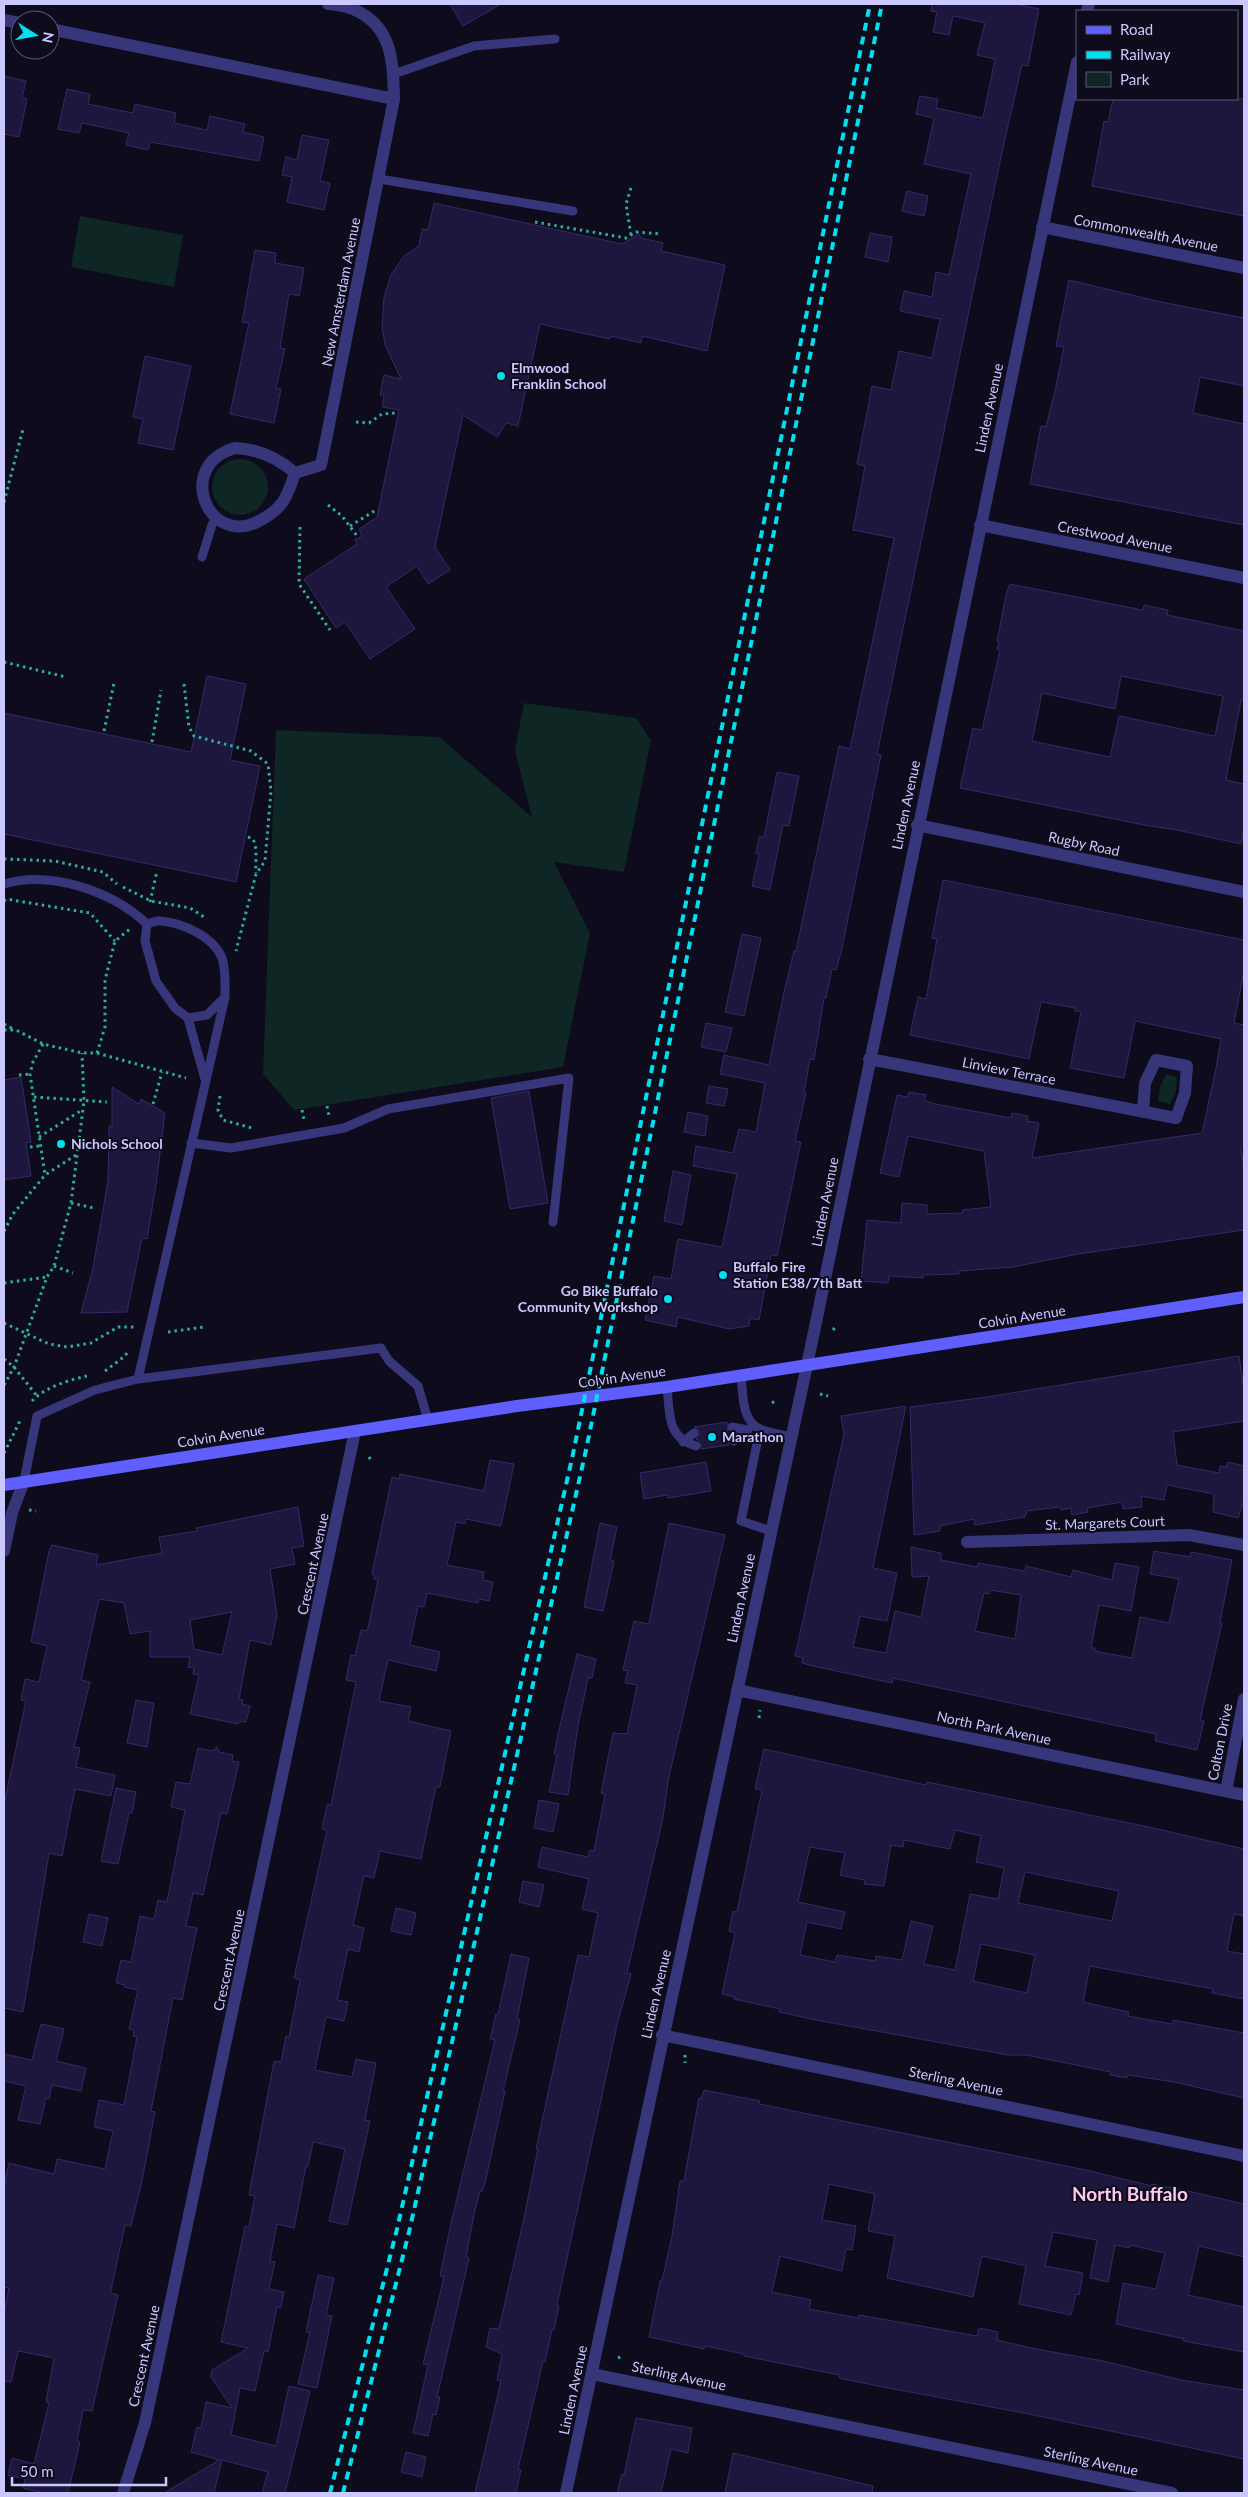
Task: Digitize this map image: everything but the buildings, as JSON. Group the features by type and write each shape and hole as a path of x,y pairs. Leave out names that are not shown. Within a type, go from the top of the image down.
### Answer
{"street":[{"name":"New Amsterdam Avenue","path":"295,473 321,465 394,99 392,51 376,23 354,9 328,4"},
{"path":"60,31 394,99"},
{"name":"Linden Avenue","path":"566,2493 662,2035 807,1365 869,1058 1076,67"},
{"name":"Commonwealth Avenue","path":"1042,227 1244,268"},
{"path":"235,448 252,450 284,463 295,473 288,495 273,514 251,525 239,527 227,524 216,518 203,499 201,488 207,466 224,451 235,448"},
{"name":"Crestwood Avenue","path":"980,526 1244,578"},
{"name":"Rugby Road","path":"918,825 1244,892"},
{"name":"Linview Terrace","path":"869,1058 1143,1112 1176,1118 1186,1093 1187,1066 1156,1060 1145,1083 1143,1112"},
{"name":"Colvin Avenue","path":"4,1485 428,1420 667,1387 1244,1297"},
{"name":"Crescent Avenue","path":"123,2493 145,2422 355,1431"},
{"path":"4,1551 12,1513 24,1481"},
{"name":"St. Margarets Court","path":"967,1542 1189,1535 1244,1545"},
{"name":"North Park Avenue","path":"737,1690 1244,1795"},
{"name":"Colton Drive","path":"1226,1791 1244,1699"},
{"name":"Sterling Avenue","path":"662,2035 1244,2156"},
{"name":"Sterling Avenue","path":"592,2374 1172,2493"}],"lane":[{"path":"394,74 474,46 555,39"},
{"path":"379,179 572,211"},
{"path":"202,557 216,518"},
{"path":"4,884 16,880 40,879 78,886 119,905 146,924"},
{"path":"138,1379 190,1143 225,997 222,958 210,940 176,924 159,920 146,924"},
{"path":"146,924 145,941 156,981 175,1008 188,1018 206,1082"},
{"path":"188,1018 198,1018 212,1012 225,997"},
{"path":"190,1143 231,1148 344,1128 388,1109 569,1078 553,1222"},
{"path":"24,1481 37,1416 96,1390 138,1379 380,1348 390,1361 418,1386 428,1420"},
{"path":"741,1375 745,1410 753,1427 741,1521 771,1531"},
{"path":"667,1387 672,1430 683,1442 696,1446"},
{"path":"732,1427 753,1427 791,1437"},
{"path":"734,1441 753,1427"},
{"path":"683,1442 694,1433"}],"path":[{"path":"631,188 626,204 631,235"},
{"path":"599,235 626,238 643,232 661,234"},
{"path":"356,422 369,423 382,414 395,413"},
{"path":"4,502 24,429"},
{"path":"328,505 342,516 357,536"},
{"path":"350,526 376,510"},
{"path":"300,527 299,584 313,601 330,630"},
{"path":"321,617 325,614"},
{"path":"4,662 66,677"},
{"path":"104,732 114,683"},
{"path":"184,684 189,727 194,736 251,751 268,764 271,791 265,861 256,874 236,952 237,961"},
{"path":"152,742 162,690"},
{"path":"248,837 253,839 257,846 254,858 256,874"},
{"path":"4,859 55,861 103,872 110,880 150,902 190,908 211,922"},
{"path":"150,902 157,871"},
{"path":"4,901 6,899 37,902 90,913 115,941"},
{"path":"97,1053 105,1027 105,980 115,941 130,929"},
{"path":"231,945 236,952"},
{"path":"4,1024 43,1044 82,1053 97,1053 186,1078"},
{"path":"4,1030 16,1030"},
{"path":"43,1044 33,1062 30,1074 45,1175"},
{"path":"4,1385 14,1367 47,1277 54,1266 71,1203 84,1101 82,1053"},
{"path":"153,1104 162,1072"},
{"path":"19,1075 30,1074"},
{"path":"220,1093 218,1110 223,1120 252,1128 261,1127"},
{"path":"34,1097 107,1102"},
{"path":"327,1106 329,1116"},
{"path":"39,1137 83,1110"},
{"path":"302,1110 304,1120"},
{"path":"320,1117 335,1114"},
{"path":"295,1121 312,1118"},
{"path":"30,1147 40,1146"},
{"path":"4,1231 18,1208 45,1175 77,1154"},
{"path":"71,1203 94,1208"},
{"path":"54,1266 73,1273"},
{"path":"4,1283 47,1277"},
{"path":"4,1323 49,1344 67,1347 90,1344 118,1328 140,1328"},
{"path":"833,1330 837,1325"},
{"path":"168,1332 204,1327"},
{"path":"4,1359 14,1367 37,1396"},
{"path":"820,1394 828,1396"},
{"path":"369,1457 372,1462"},
{"path":"759,1718 760,1709"},
{"path":"618,2358 622,2356"}],"green space":[{"path":"80,216 183,235 174,287 71,267"},
{"path":"240,459 255,464 263,472 268,487 263,502 255,510 240,515 225,510 217,502 212,487 217,472 225,464"},
{"path":"524,703 636,718 651,740 624,872 554,862 590,933 563,1067 294,1110 263,1074 276,730 439,737 532,817 515,750"},
{"path":"1166,1074 1177,1077 1176,1092 1170,1104 1158,1101 1160,1087"}],"railway":[{"path":"330,2493 397,2229 573,1454 870,4"},
{"path":"343,2493 409,2232 586,1450 882,4"}],"place":[{"name":"Elmwood Franklin School","path":"501,376"},
{"name":"Nichols School","path":"61,1144"},
{"name":"Buffalo Fire Station E38/7th Batt","path":"723,1275"},
{"name":"Go Bike Buffalo Community Workshop","path":"668,1299"},
{"name":"Marathon","path":"712,1437"}],"district":[{"name":"North Buffalo","path":"1130,2194"}]}
